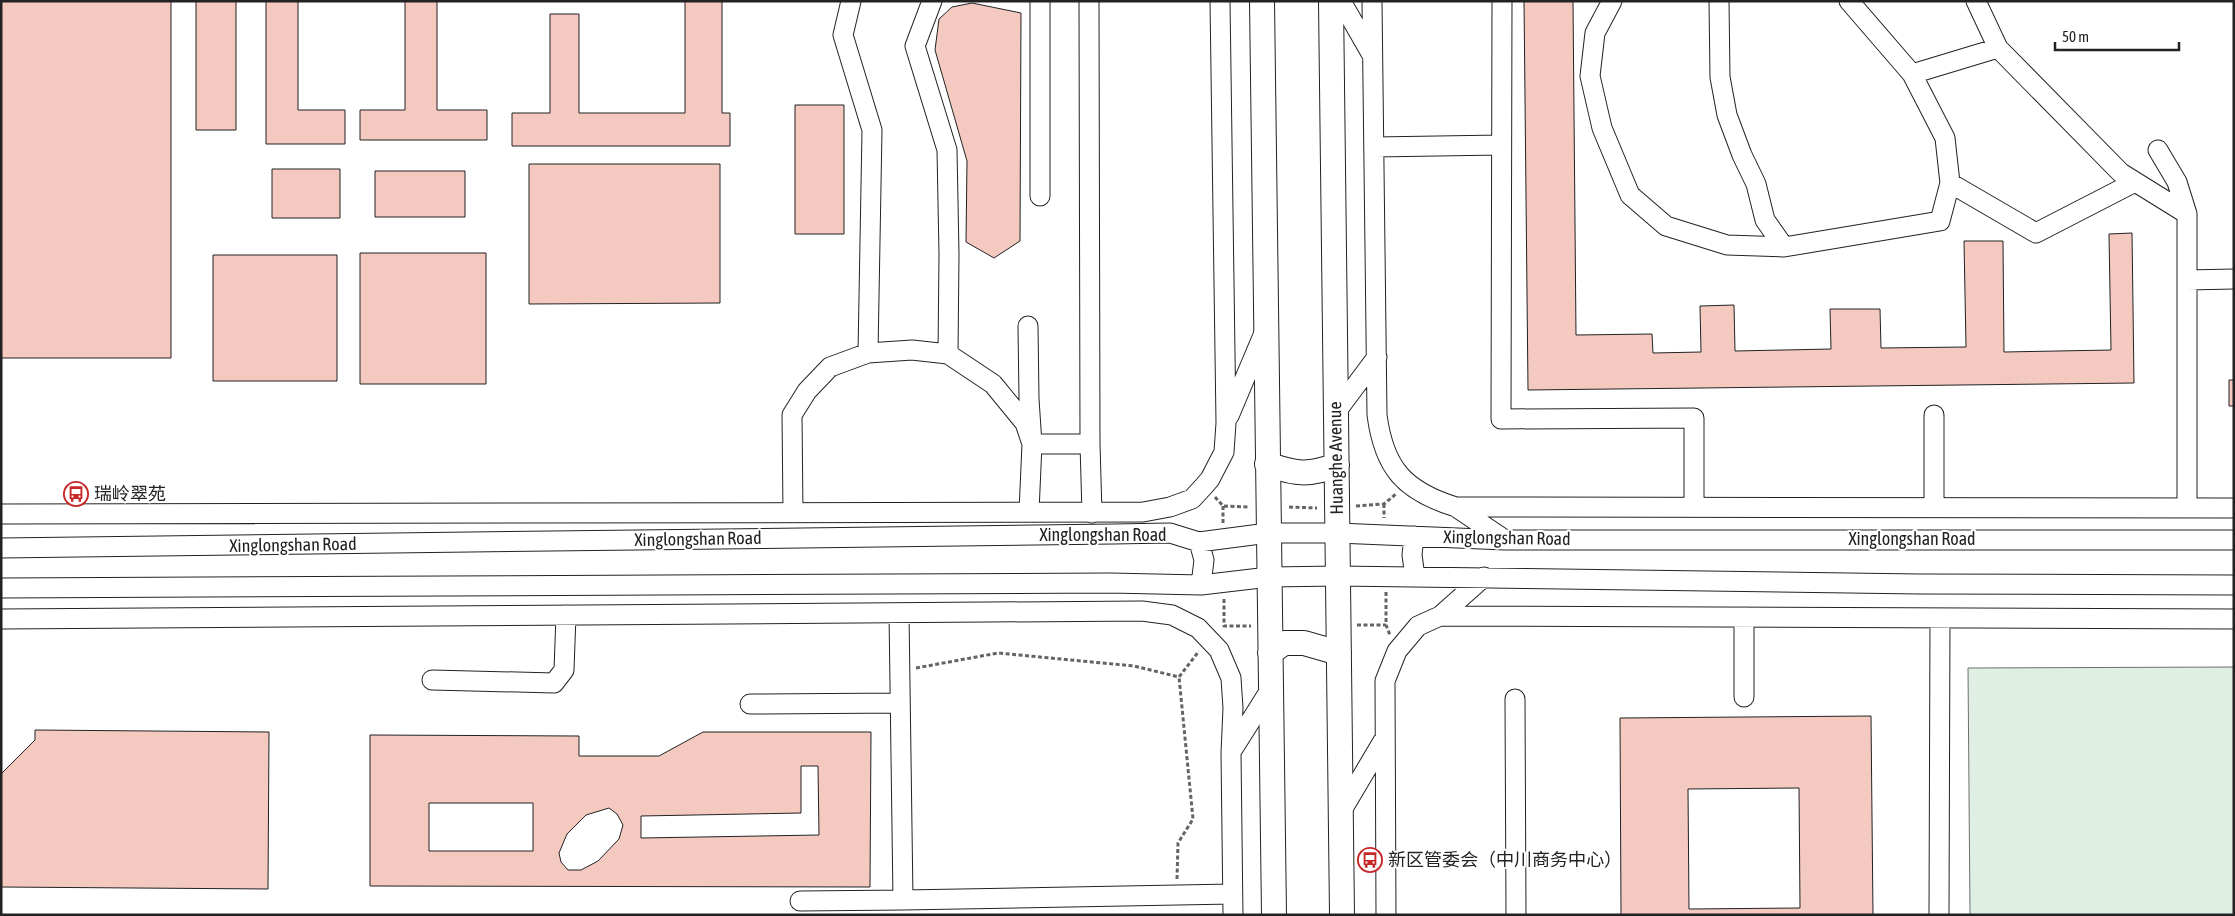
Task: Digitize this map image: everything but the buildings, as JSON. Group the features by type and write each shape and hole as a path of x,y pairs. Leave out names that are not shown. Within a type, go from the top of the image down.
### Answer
{"main road":[{"path":"1262,1 1274,915"},
{"name":"Huanghe Avenue","path":"1331,1 1342,915"},
{"path":"1268,464 1291,472 1318,472 1336,465"},
{"path":"1270,653 1284,644 1304,644 1339,653"}],"street":[{"path":"850,1 843,35 872,130 868,353"},
{"path":"932,1 915,46 947,150 948,354"},
{"path":"1040,1 1040,196"},
{"path":"1089,1 1090,444 1101,513"},
{"path":"1,514 1101,513 1143,512 1170,507 1192,499 1210,479 1224,452 1226,423 1220,1"},
{"path":"1341,1 1373,56"},
{"path":"1372,1 1377,414 1380,441 1391,465 1409,484 1431,499 1456,507 1505,540"},
{"path":"1502,1 1500,145 1501,419 1694,418 1694,507"},
{"path":"1612,1 1595,33 1590,76 1602,128 1630,195 1666,226 1727,245 1784,247 1940,221 1950,183 1945,138 1912,74 1850,1"},
{"path":"1719,1 1720,77 1727,115 1742,155 1756,184 1765,220 1784,247"},
{"path":"1976,1 1998,48 2121,173 2187,214"},
{"path":"1912,74 1998,48"},
{"path":"1374,147 1500,145"},
{"path":"2158,150 2178,182 2187,214 2187,508"},
{"path":"1950,183 2036,233 2135,182"},
{"path":"2187,280 2234,279"},
{"path":"1028,326 1032,444 1030,512"},
{"path":"1226,423 1266,330"},
{"path":"793,512 792,415 807,391 830,367 868,353 912,350 948,354 993,384 1024,423 1032,444"},
{"path":"1336,412 1377,357"},
{"path":"1934,415 1934,507"},
{"path":"1032,444 1090,444"},
{"path":"1456,507 2234,508"},
{"path":"1101,513 1170,534"},
{"name":"Xinglongshan Road","path":"10,548 1170,534 1200,542 1268,533 1337,533 1505,540 2234,540"},
{"path":"1414,536 1412,555 1415,577"},
{"path":"1,537 10,548"},
{"path":"1200,542 1204,560 1201,586"},
{"path":"1,588 1110,583 1201,586 1269,577 1338,576 1920,584 2234,585"},
{"path":"1386,915 1384,681 1397,651 1418,626 1440,616 1484,578"},
{"path":"1110,583 1142,611"},
{"path":"1,619 1142,611 1172,615 1198,628 1219,650 1231,678 1233,708 1231,753 1233,915"},
{"path":"899,613 902,900"},
{"path":"432,680 554,683 564,670 566,615"},
{"path":"1440,616 2234,619"},
{"path":"1744,617 1744,697"},
{"path":"1939,915 1940,618"},
{"path":"1231,753 1270,690"},
{"path":"1515,699 1516,915"},
{"path":"750,704 900,703"},
{"path":"1341,812 1384,741"},
{"path":"800,901 1232,894"}],"path":[{"path":"1204,486 1223,506 1337,508 1384,504 1409,484"},
{"path":"1177,895 1178,843 1194,820 1180,677 1208,639"},
{"path":"900,671 998,653 1134,666 1180,677"}],"green space":[{"path":"2234,667 2234,915 1970,915 1968,668"}],"place":[{"name":"瑞岭翠苑","path":"76,494"},
{"name":"新区管委会（中川商务中心）","path":"1370,860"}]}
